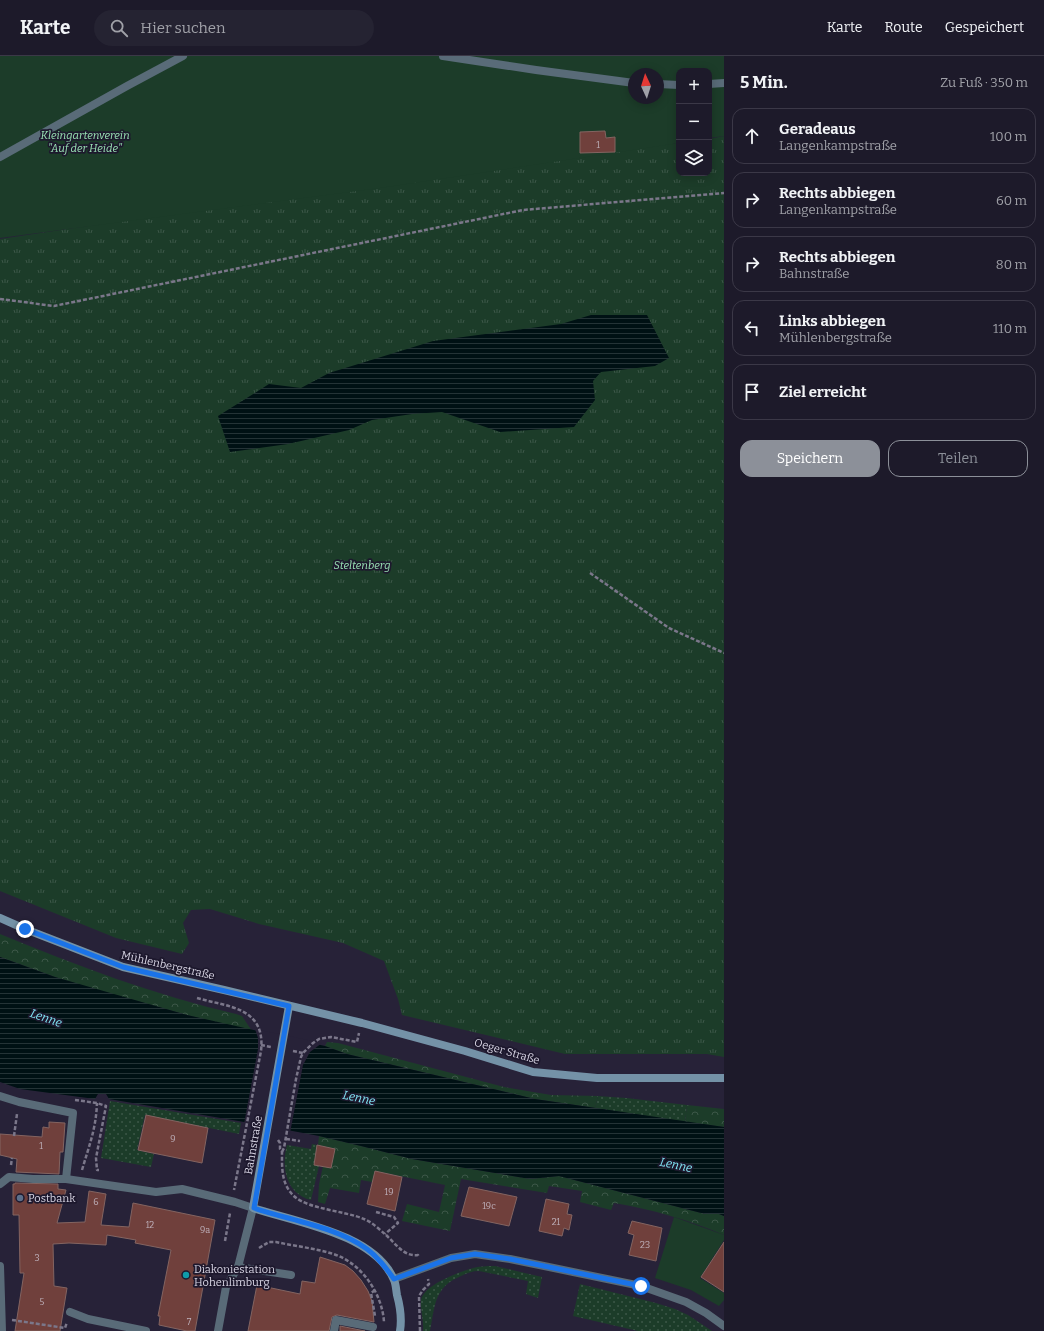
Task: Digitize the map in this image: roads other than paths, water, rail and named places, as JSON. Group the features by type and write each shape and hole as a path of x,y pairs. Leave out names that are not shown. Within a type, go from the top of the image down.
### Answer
{"street":[{"path":"0,157 183,56"},
{"path":"443,56 628,82"},
{"path":"712,84 724,83"},
{"path":"664,84 676,85"},
{"name":"Mühlenbergstraße","path":"0,918 123,967 289,1006"},
{"name":"Bahnstraße","path":"218,1331 226,1287 238,1267 254,1208 289,1006"},
{"name":"Oeger Straße","path":"289,1006 362,1023 465,1050 533,1072 597,1078 724,1078"},
{"path":"0,1096 19,1102 72,1113 66,1178"},
{"path":"0,1184 9,1177 33,1179 66,1178 156,1192 182,1189 328,1230 367,1249 384,1265 394,1279 399,1302 400,1331"},
{"path":"394,1279 451,1258 475,1254 578,1272 641,1286 686,1302 706,1313 724,1326"},
{"path":"0,1266 2,1331"},
{"path":"238,1267 291,1275"},
{"path":"70,1312 88,1319 146,1331"},
{"path":"334,1331 336,1320 374,1324"}],"water":[{"path":"591,315 647,315 669,358 655,366 601,372 593,381 595,400 574,427 500,432 442,412 412,414 372,420 349,430 288,444 230,452 218,416 269,384 301,388 329,373 433,341 561,324"},
{"name":"Lenne","path":"0,957 55,977 187,1015 325,1046 347,1054 535,1099 724,1127 724,1216 719,1214 705,1214 559,1176 530,1179 412,1159 319,1136 109,1099 106,1094 98,1094 95,1099 20,1089 0,1082"}],"place":[{"name":"Postbank","path":"20,1198"},
{"name":"Diakoniestation Hohenlimburg","path":"186,1275"}],"park label":[{"name":"Kleingartenverein \"Auf der Heide\"","path":"85,141"},
{"name":"Steltenberg","path":"362,565"}]}
